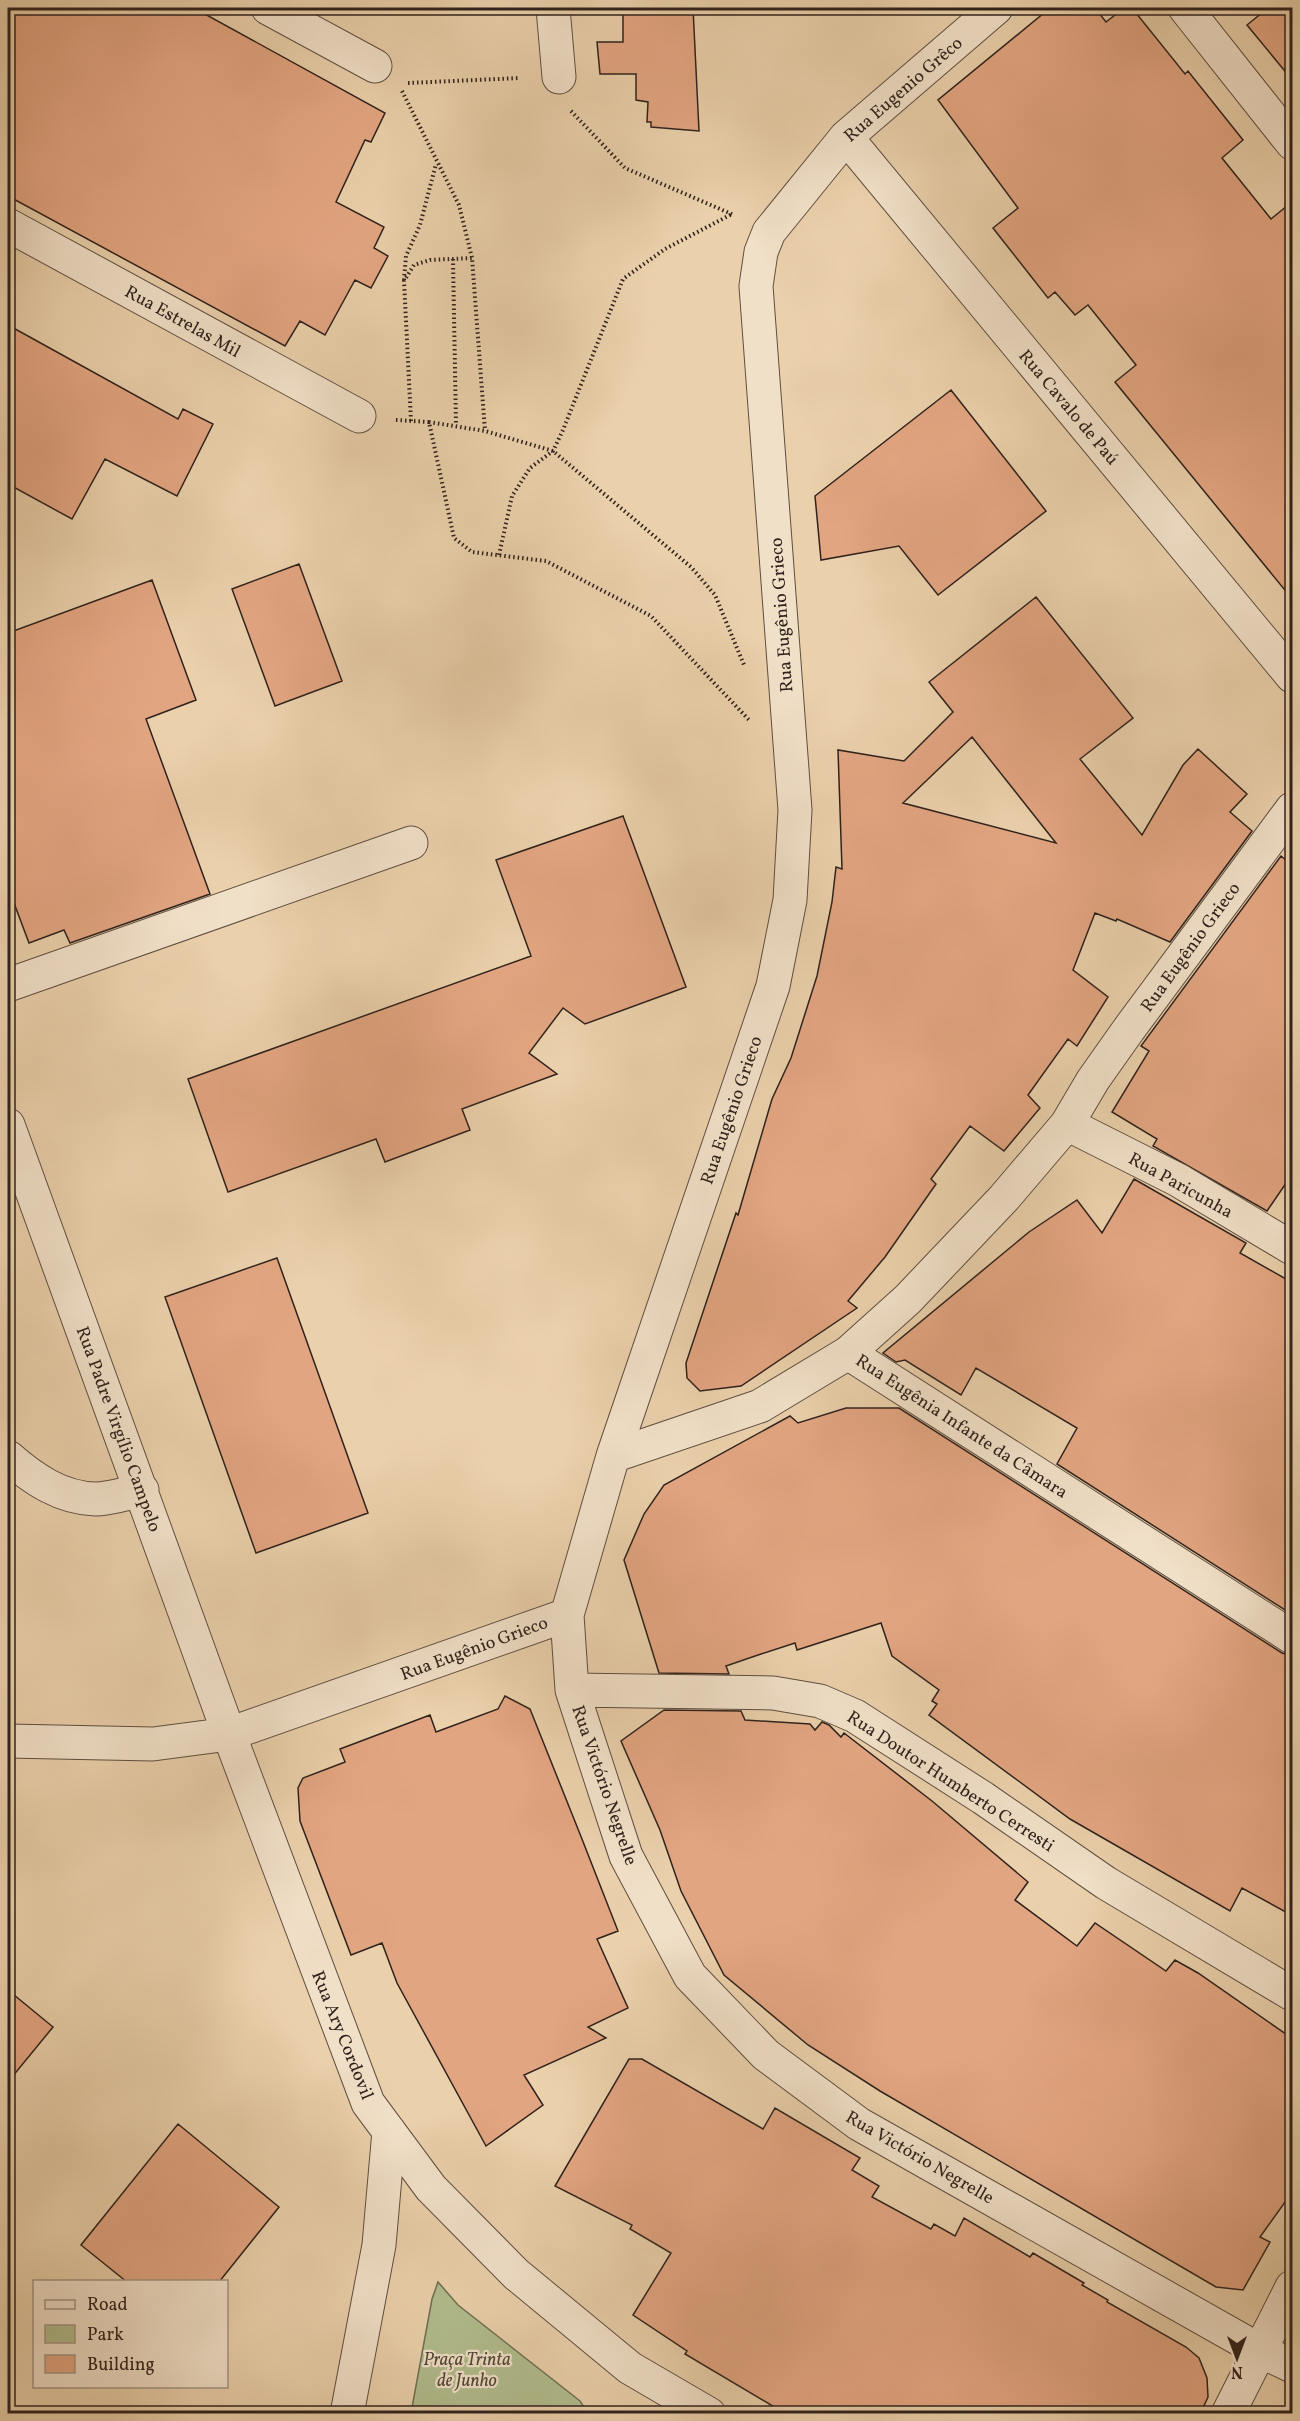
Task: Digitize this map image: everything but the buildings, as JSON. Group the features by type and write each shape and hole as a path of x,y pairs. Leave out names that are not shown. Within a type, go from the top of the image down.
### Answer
{"street":[{"path":"268,8 375,66"},
{"path":"553,8 559,77"},
{"name":"Rua Eugenio Grêco","path":"769,232 846,137 996,8"},
{"path":"1185,8 1293,143"},
{"name":"Rua Cavalo de Paú","path":"846,137 1293,676"},
{"name":"Rua Estrelas Mil","path":"8,225 359,416"},
{"name":"Rua Eugênio Grieco","path":"8,1741 153,1744 229,1734 567,1615 613,1456 773,986 790,900 795,810 756,286 761,252 769,232"},
{"name":"Rua Eugênio Grieco","path":"848,1353 908,1299 1005,1198 1067,1124 1093,1080 1129,1029 1293,809"},
{"path":"8,985 411,843"},
{"name":"Rua Paricunha","path":"1067,1124 1178,1180 1293,1248"},
{"name":"Rua Padre Virgílio Campelo","path":"8,1125 229,1734"},
{"name":"Rua Eugênia Infante da Câmara","path":"613,1456 760,1406 848,1353 1293,1637"},
{"path":"8,1457 29,1476 63,1493 96,1499 142,1490"},
{"name":"Rua Victório Negrelle","path":"567,1615 572,1690 626,1856 690,1977 766,2055 859,2124 1259,2350 1293,2366"},
{"name":"Rua Doutor Humberto Cerresti","path":"572,1690 773,1693 820,1701 855,1716 983,1797 1106,1883 1293,1994"},
{"name":"Rua Ary Cordovil","path":"229,1734 369,2103 431,2188 516,2274 630,2368 709,2414"},
{"path":"347,2414 379,2245 389,2131"},
{"path":"1228,2414 1293,2287"}],"path":[{"path":"485,431 472,258 459,205 398,83 559,77 565,105 625,168 769,232"},
{"path":"411,421 404,281 406,256 420,225 437,163"},
{"path":"499,555 512,496 530,468 553,451 564,430 623,279 665,249 732,214"},
{"path":"404,281 414,265 430,260 472,258"},
{"path":"453,259 456,425"},
{"path":"359,416 456,425 553,451 691,567 715,595 746,670"},
{"path":"429,422 454,538 472,552 546,561 651,616 792,764"}],"green space":[{"name":"Praça Trinta de Junho","path":"438,2282 458,2305 580,2401 588,2413 411,2413 432,2299"}]}
